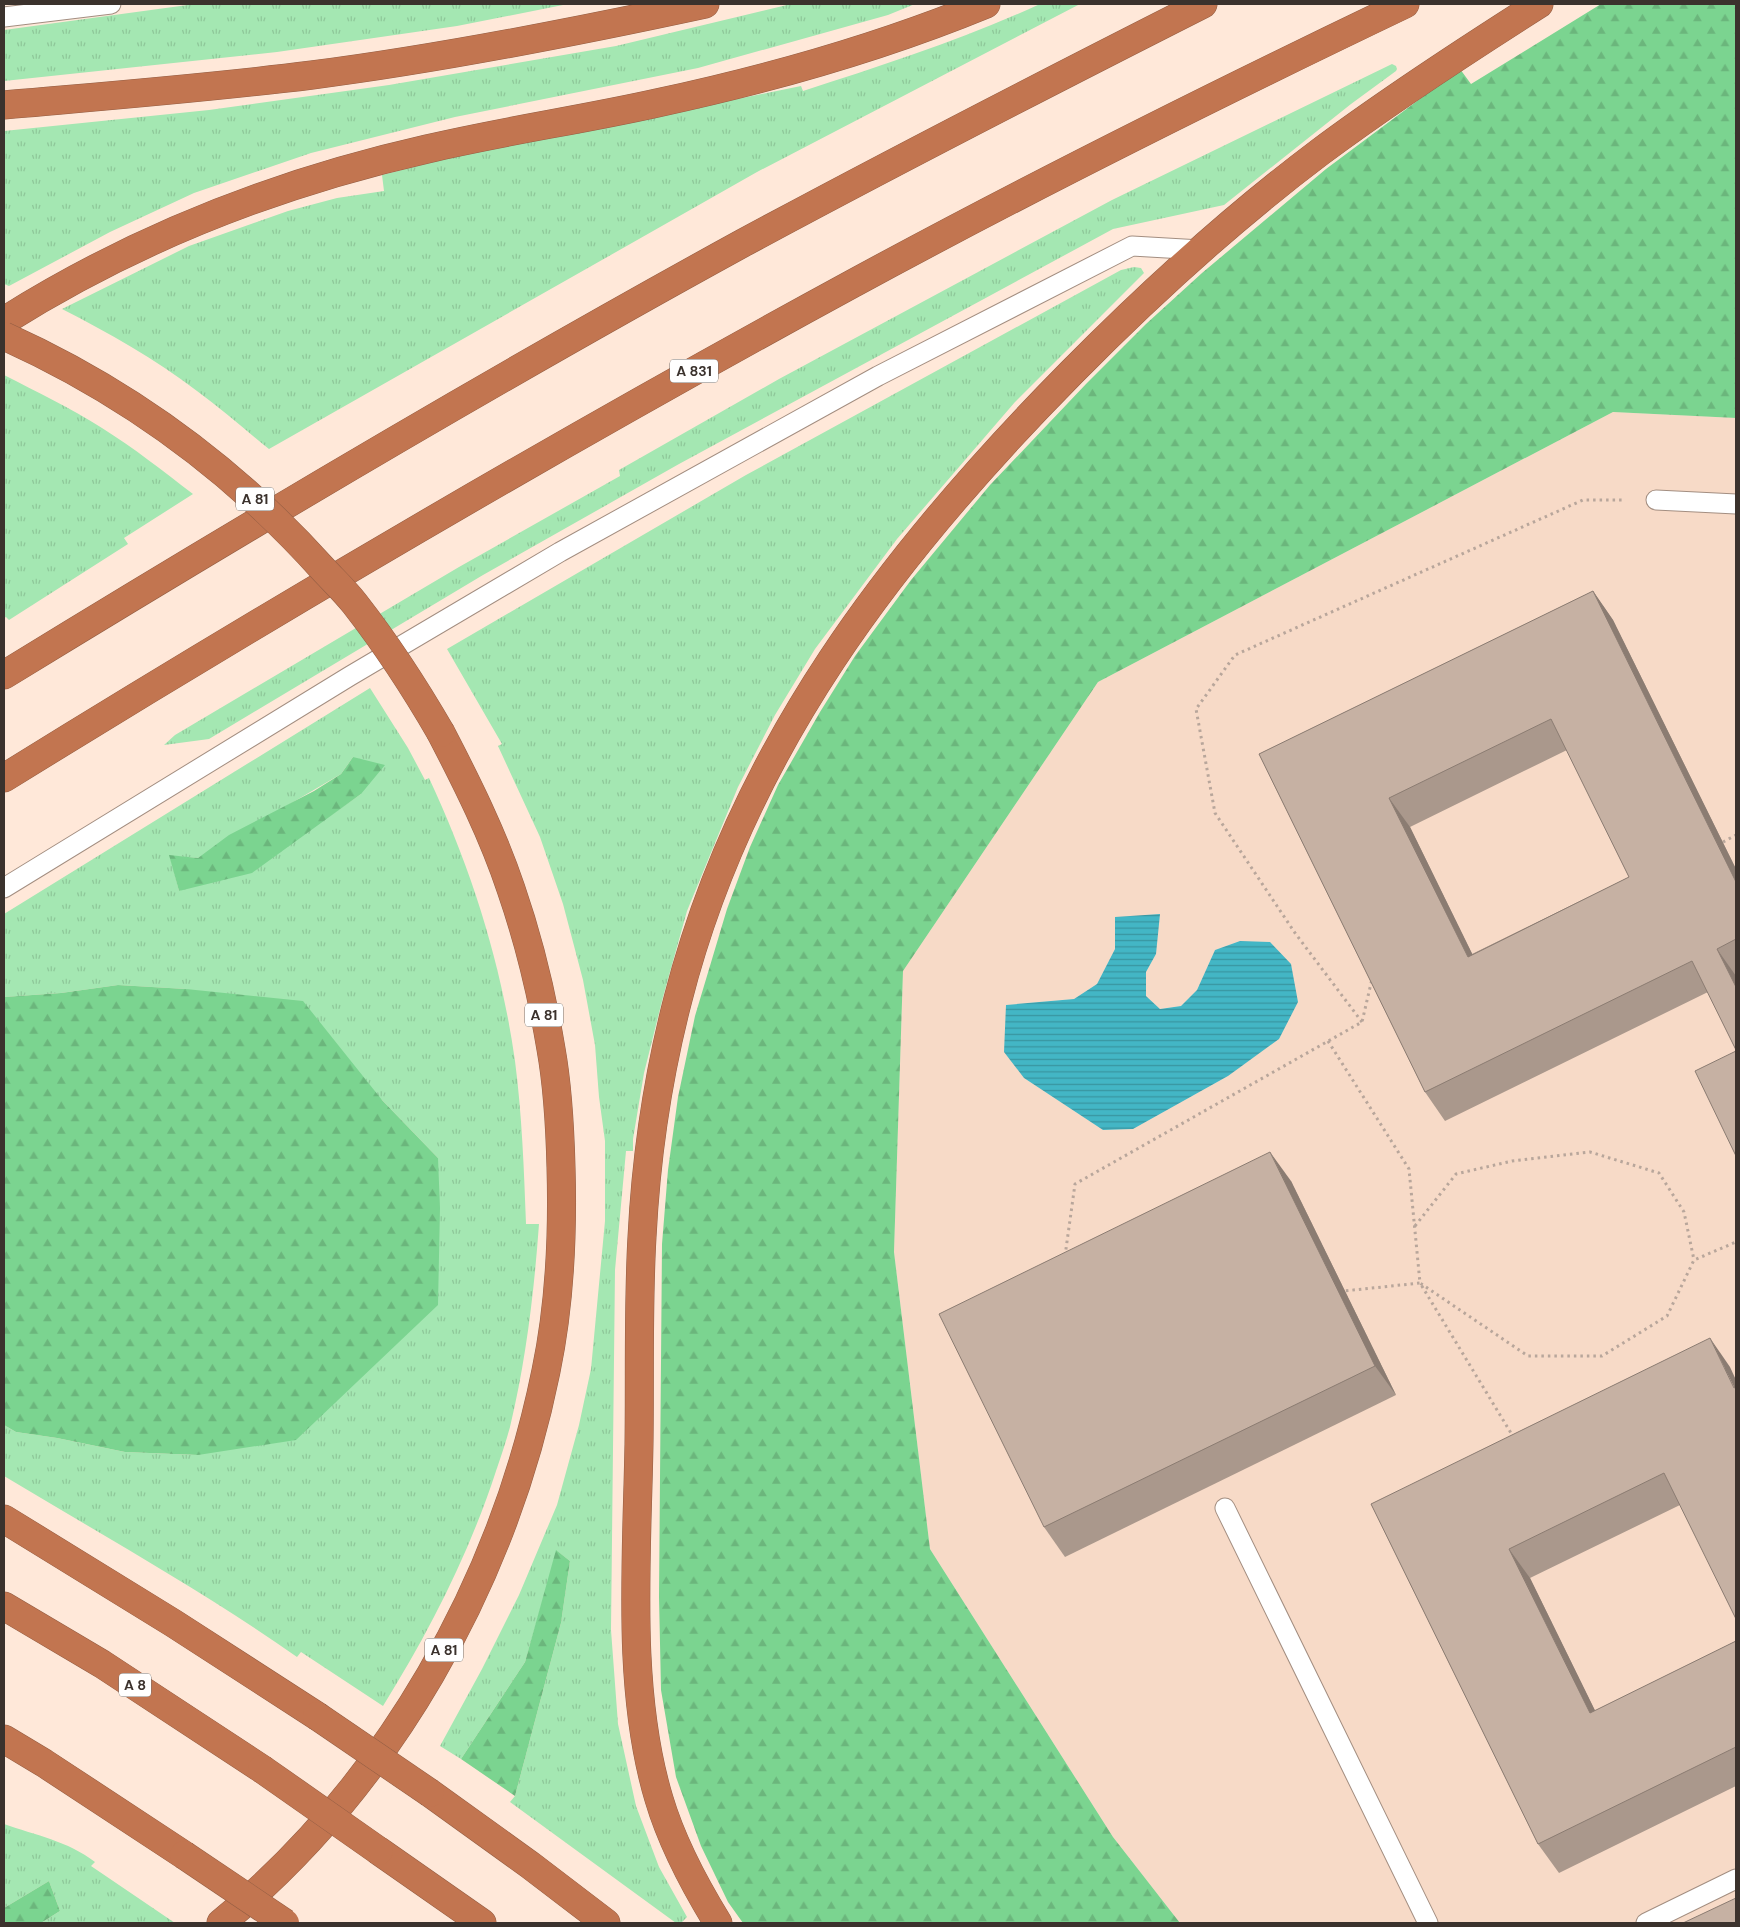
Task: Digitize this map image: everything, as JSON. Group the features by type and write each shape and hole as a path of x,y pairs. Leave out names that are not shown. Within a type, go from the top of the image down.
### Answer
{"highway":[{"path":"4,105 216,86 312,75 474,50 705,4"},
{"path":"4,321 51,291 180,228 277,191 348,169 428,148 657,103 801,68 870,48 935,25 986,4"},
{"path":"4,675 360,461 717,258 1005,104 1203,4"},
{"name":"A 831","path":"4,778 293,603 677,380 1052,178 1242,82 1405,4"},
{"path":"718,1923 690,1874 674,1841 658,1799 640,1708 637,1594 642,1236 646,1178 655,1111 678,997 694,944 726,854 770,761 828,664 860,617 898,567 990,457 1105,339 1200,250 1281,183 1430,73 1539,4"},
{"name":"A 81","path":"4,336 78,372 145,413 241,486 276,519 354,604 417,692 441,733 493,841 511,888 539,990 552,1052 560,1134 562,1205 558,1287 546,1370 530,1437 515,1489 498,1535 483,1573 440,1658 380,1753 331,1815 265,1885 221,1923"},
{"path":"4,1520 172,1623 317,1716 430,1793 606,1923"},
{"name":"A 8","path":"4,1606 102,1664 262,1769 482,1923"},
{"path":"4,1738 285,1923"},
{"path":"4,1754 44,1763"}],"lane":[{"path":"4,17 110,4"},
{"path":"4,888 333,686 552,557 878,376 1132,246 1200,250"},
{"path":"1656,500 1736,504"},
{"path":"1225,1508 1428,1923"},
{"path":"1646,1923 1736,1880"}],"path":[{"path":"1362,1022 1295,933 1215,813 1196,709 1235,655 1584,500 1656,500"},
{"path":"1722,842 1736,835"},
{"path":"1065,1258 1075,1184 1362,1022 1373,974"},
{"path":"1328,1042 1409,1169 1420,1282 1516,1440"},
{"path":"1344,1291 1420,1282 1528,1356 1602,1356 1667,1316 1694,1260 1684,1212 1659,1173 1590,1152 1512,1161 1456,1174 1415,1226"},
{"path":"1694,1260 1736,1242"}],"shaded area":[{"path":"1613,412 1736,418 1736,1923 1180,1923 1113,1837 930,1549 894,1252 903,971 1098,682","holes":["1115,917 1156,954 1146,972 1146,996 1160,1009 1181,1006 1197,990 1215,950 1240,941 1270,942 1228,1076 1133,1129 1103,1130 1024,1078 1006,1005 1074,999 1097,984 1115,949"]}],"green space":[{"path":"195,4 568,4 457,26 277,52 4,81 4,30"},
{"path":"791,4 915,4 888,15 698,68 455,117 311,153 194,193 110,232 9,286 4,284 4,131 209,110 389,85 616,46"},
{"path":"1040,4 1080,4 757,172 269,449 206,398 165,368 114,337 62,309 189,246 288,211 337,198 384,191 382,175 449,158 801,86 803,91 953,40"},
{"path":"1601,4 1736,4 1736,418 1613,412 1098,682 903,971 894,1252 930,1549 1113,1837 1180,1923 743,1923 728,1902 701,1846 676,1777 661,1690 659,1597 662,1244 668,1170 678,1097 695,1016 727,909 750,847 778,785 820,712 855,656 911,580 990,485 1146,324 1202,273 1326,169 1460,69 1471,84"},
{"path":"1392,64 1396,66 1396,71 1351,104 1224,205 1113,229 679,464 483,575 209,739 164,745 175,735 459,567 620,476 619,470 779,379 1112,200"},
{"path":"1134,267 1141,268 1144,273 1015,402 897,539 815,649 775,715 738,787 687,911 663,997 644,1073 633,1139 633,1151 626,1151 615,1270 611,1630 618,1724 636,1806 659,1867 687,1917 681,1923 676,1923 510,1802 515,1796 561,1623 570,1561 557,1551 525,1662 461,1759 440,1746 482,1669 519,1595 557,1505 579,1425 591,1369 605,1221 605,1141 595,1045 583,980 563,904 540,837 498,746 502,744 447,649 746,475 1121,270"},
{"path":"4,375 102,428 193,494 124,538 128,544 9,620 6,617 4,618"},
{"path":"370,688 408,748 425,780 429,778 471,881 502,988 515,1061 521,1122 526,1224 539,1224 535,1275 525,1352 516,1402 503,1449 485,1502 447,1592 383,1706 301,1652 297,1657 189,1586 4,1476 4,1425 16,1432 125,1452 198,1455 438,1158 382,1100 186,989 118,985 61,993 4,997 4,914","holes":["353,757 361,794 331,815 179,891 170,856 198,858 341,774"]},
{"path":"353,757 385,765 361,794 252,873 179,891 169,855 198,858 229,835 314,791 341,774"},
{"path":"118,985 186,989 303,1001 382,1100 438,1158 440,1208 438,1305 296,1440 198,1455 125,1452 16,1432 4,1425 4,997 61,993"},
{"path":"556,1550 570,1561 561,1623 515,1796 461,1759 525,1662"},
{"path":"4,1824 51,1839 85,1855 95,1862 91,1866 175,1923 41,1923 60,1911 49,1881 4,1908"},
{"path":"49,1881 60,1911 41,1923 4,1923 4,1908"}],"water":[{"path":"1160,914 1156,954 1146,972 1146,996 1160,1009 1181,1006 1197,990 1215,950 1240,941 1270,942 1291,964 1298,1002 1279,1039 1228,1076 1133,1129 1103,1130 1024,1078 1004,1052 1006,1005 1074,999 1097,984 1115,949 1115,917"}],"building":[{"path":"1593,591 1736,882 1736,939 1717,949 1736,987 1736,1050 1692,961 1425,1092 1259,754","holes":["1551,719 1629,877 1468,957 1389,798"]},
{"path":"1736,1051 1736,1156 1695,1071"},
{"path":"1270,1152 1375,1366 1044,1527 939,1314"},
{"path":"1710,1338 1734,1388 1736,1387 1736,1619 1664,1473 1509,1549 1590,1713 1736,1641 1736,1747 1538,1844 1371,1504"},
{"path":"1736,1898 1736,1923 1683,1923"}]}
